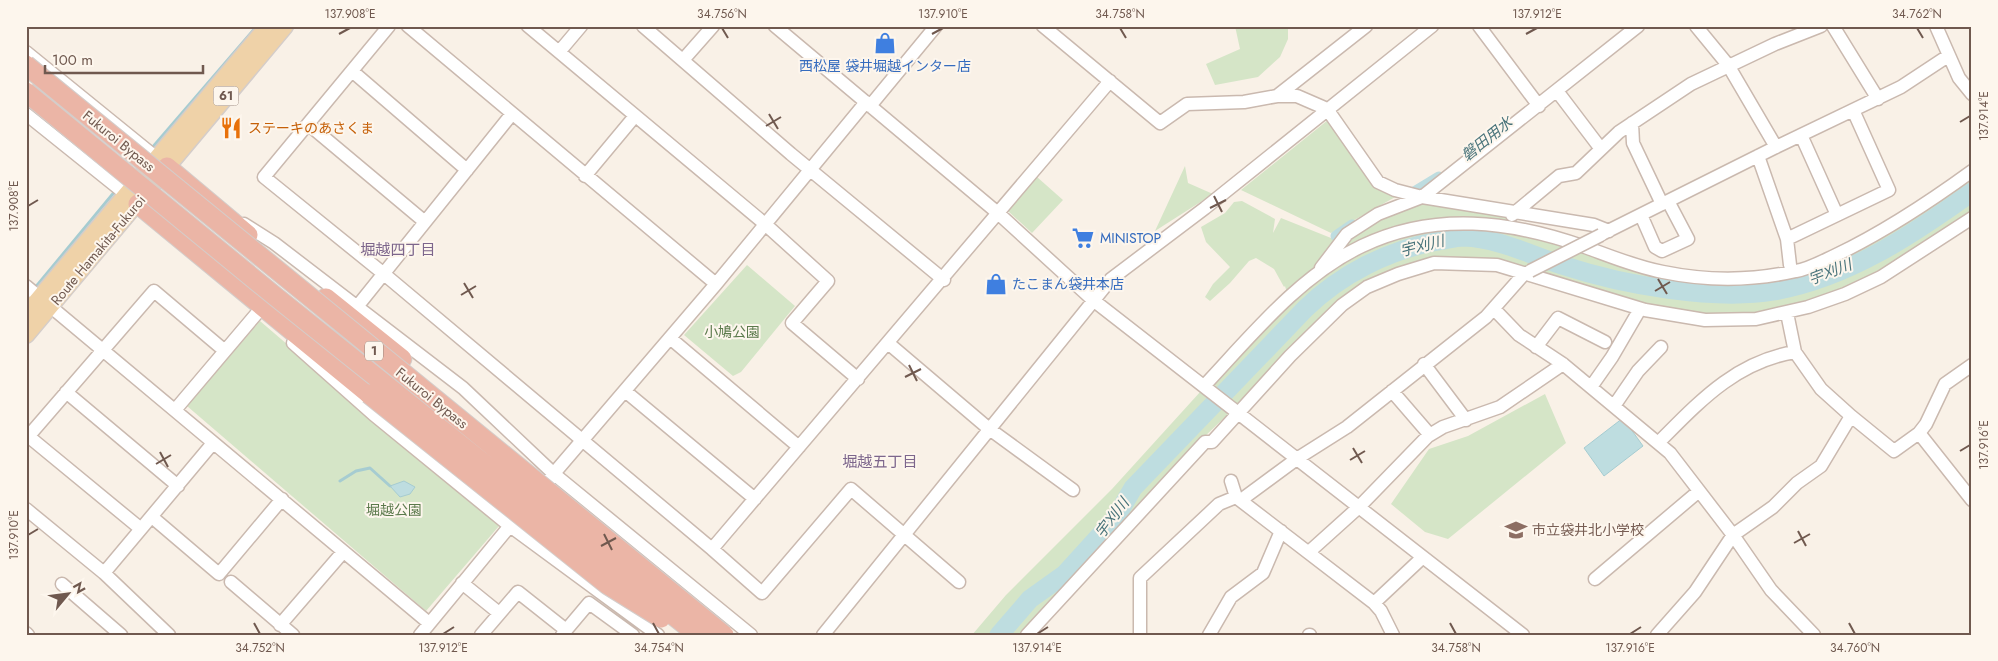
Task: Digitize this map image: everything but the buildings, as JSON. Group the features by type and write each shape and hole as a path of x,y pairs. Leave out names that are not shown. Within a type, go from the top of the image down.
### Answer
{"highway":[{"name":"Fukuroi Bypass","path":"26,65 724,635"},
{"name":"Fukuroi Bypass","path":"26,92 268,290 698,635"},
{"path":"161,162 611,529 733,635"},
{"path":"132,199 368,394 608,585 688,635"}],"main road":[{"name":"Route Hamakita-Fukuroi","path":"26,335 45,302 132,199 268,26"},
{"name":"Route Hamakita-Fukuroi","path":"161,162 285,26"},
{"name":"Route Hamakita-Fukuroi","path":"26,314 45,302"}],"street":[{"path":"389,26 264,177 384,274 762,593 851,489 905,533 959,582"},
{"path":"408,26 511,115 716,284"},
{"path":"528,26 765,224 828,280 792,323 858,379"},
{"path":"559,52 581,26"},
{"path":"643,26 784,148 811,168 944,280"},
{"path":"683,60 713,26"},
{"path":"775,26 999,214 1093,300 1523,635"},
{"path":"420,635 582,440 716,284 811,168 936,26"},
{"path":"1043,26 1160,123 1188,104 1244,102 1277,96 1297,96 1327,109 1378,182 1395,190 1422,197 1594,225 1605,233"},
{"path":"1277,96 1366,26"},
{"path":"823,635 1110,279 1205,208 1432,26"},
{"path":"1479,26 1538,106"},
{"path":"1315,276 1336,247 1359,225 1378,214 1422,197 1638,26"},
{"path":"1696,26 1728,65 1776,147"},
{"path":"1502,226 1515,211 1559,176 1576,173 1632,123 1691,84 1775,44 1821,26"},
{"path":"1833,26 1878,98"},
{"path":"1936,26 1959,78 1972,94"},
{"path":"26,52 161,162"},
{"path":"1140,635 1140,578 1219,504 1238,499 1347,427 1494,309 1527,273 1776,147 1901,88 1948,56"},
{"path":"352,71 467,170"},
{"path":"712,549 944,280 1110,82"},
{"path":"1557,91 1601,149"},
{"path":"1787,239 1889,190 1853,110"},
{"path":"26,114 132,199"},
{"path":"356,308 511,115"},
{"path":"585,176 635,116"},
{"path":"1632,123 1634,143 1665,203 1688,239 1662,251 1655,247 1641,215"},
{"path":"308,124 426,222"},
{"path":"1801,135 1837,215"},
{"path":"1758,156 1787,239 1790,265"},
{"path":"1205,387 1267,319 1315,276 1362,246 1410,229 1433,224 1458,222 1502,226 1532,231 1662,272 1732,279 1762,278 1799,271 1868,239 1903,219 1972,171"},
{"path":"214,206 274,243 356,308 463,388 554,474 751,635"},
{"path":"1027,635 1205,442 1212,442 1290,356 1342,305 1367,287 1398,274 1434,263 1497,265 1640,309 1705,320 1756,319 1787,312 1845,294 1881,277 1972,218"},
{"path":"232,283 258,312 373,414 510,526 658,635"},
{"path":"26,286 430,623"},
{"path":"141,529 27,438 154,291 225,351"},
{"path":"1494,309 1519,335 1563,364 1670,453 1771,590 1814,635"},
{"path":"1591,387 1612,357 1640,309"},
{"path":"175,410 258,312"},
{"path":"1787,312 1795,352 1821,389 1894,451 1919,433 1926,424 1945,384 1972,365"},
{"path":"1536,347 1558,318 1605,342"},
{"path":"670,338 799,448"},
{"path":"888,343 988,428 1073,490"},
{"path":"1614,406 1638,371 1661,347"},
{"path":"1658,443 1712,390 1752,365 1776,355 1795,352"},
{"path":"1424,364 1466,420"},
{"path":"1308,552 1359,506 1430,435 1442,427 1466,420 1485,410 1500,407 1563,364"},
{"path":"624,391 755,499"},
{"path":"1392,391 1430,435"},
{"path":"66,392 178,486"},
{"path":"1657,635 1695,592 1732,535 1773,507 1797,483 1820,466 1851,416"},
{"path":"1919,433 1972,500"},
{"path":"104,573 214,443"},
{"path":"1231,481 1238,499 1374,603 1393,635"},
{"path":"1595,580 1699,491"},
{"path":"152,516 219,574 282,500"},
{"path":"26,510 104,573 167,634"},
{"path":"1209,635 1232,597 1263,573 1281,531"},
{"path":"280,625 343,552"},
{"path":"1374,603 1423,556"},
{"path":"231,582 293,635"},
{"path":"462,583 499,614"},
{"path":"62,584 120,635"},
{"path":"481,635 518,592 564,632 589,602 633,635"}],"green space":[{"path":"1235,26 1288,26 1288,39 1280,57 1258,77 1215,85 1206,64 1240,49"},
{"path":"1328,120 1372,185 1397,196 1331,233 1241,190"},
{"path":"1185,166 1188,183 1213,194 1155,231"},
{"path":"1972,175 1972,215 1897,266 1783,313 1673,315 1497,265 1455,263 1359,289 1202,439 1024,635 972,635 1006,595 1112,489 1260,326 1287,293 1285,286 1274,269 1256,258 1249,261 1230,283 1210,301 1205,297 1213,284 1230,267 1206,242 1201,227 1225,213 1234,202 1242,201 1275,219 1273,233 1281,218 1336,240 1342,239 1422,197 1511,215 1502,226 1663,272 1733,281 1795,272"},
{"path":"1037,177 1063,200 1032,233 1008,211"},
{"name":"小鳩公園","path":"747,265 795,306 741,372 733,376 684,335"},
{"name":"堀越公園","path":"260,321 499,526 426,611 187,406"},
{"path":"1545,394 1566,443 1448,539 1425,532 1391,504 1429,449 1468,436"}],"water":[{"path":"1623,418 1643,446 1604,476 1584,448"},
{"path":"404,481 415,487 410,494 400,497 390,486"}],"waterway":[{"path":"151,149 257,26"},
{"name":"磐田用水","path":"1406,197 1439,177"},
{"path":"34,289 116,190"},
{"name":"宇刈川","path":"999,635 1030,599 1065,574 1115,519 1133,488 1305,309 1319,296 1350,274 1383,257 1419,245 1454,238 1477,238 1515,248 1588,273 1641,285 1697,292 1750,294 1801,285 1853,265 1902,239 1972,192"},
{"name":"磐田用水","path":"1336,236 1352,225"},
{"path":"340,481 356,471 370,468 390,486"}],"place":[{"name":"西松屋 袋井堀越インター店","path":"885,43"},
{"name":"ステーキのあさくま","path":"231,128"},
{"name":"MINISTOP","path":"1083,238"},
{"name":"たこまん袋井本店","path":"996,284"},
{"name":"市立袋井北小学校","path":"1516,530"}],"district":[{"name":"堀越四丁目","path":"398,250"},
{"name":"堀越五丁目","path":"880,462"}]}
